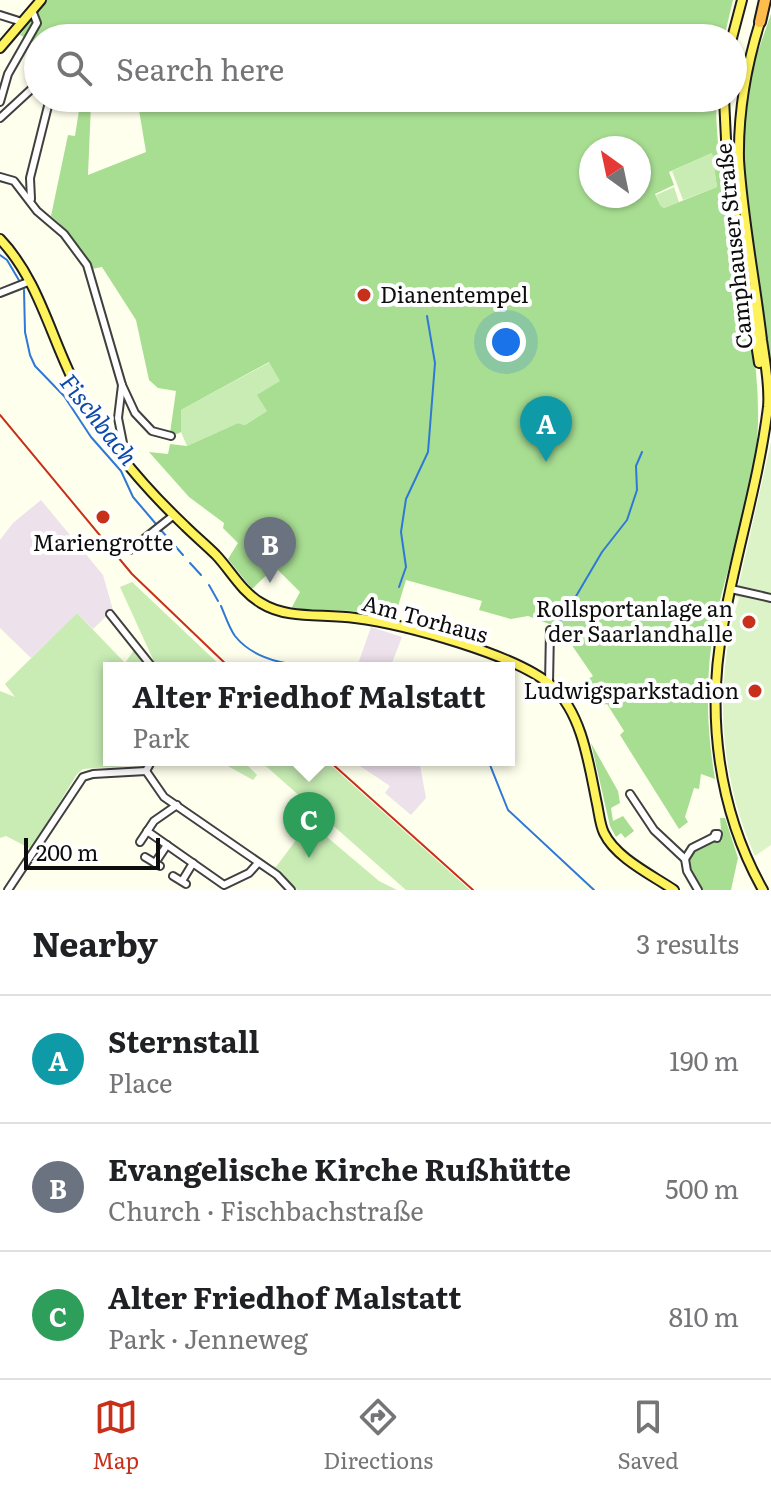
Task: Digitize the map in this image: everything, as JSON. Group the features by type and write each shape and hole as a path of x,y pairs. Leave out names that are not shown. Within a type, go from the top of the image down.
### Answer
{"highway":[{"path":"760,22 765,0"}],"main road":[{"path":"0,48 41,0"},
{"path":"736,24 742,0"},
{"name":"Camphauser Straße","path":"747,76 760,22"},
{"name":"Camphauser Straße","path":"725,112 727,160 752,307 765,420"},
{"name":"Camphauser Straße","path":"741,112 739,160 768,405 758,474 731,589 716,673 717,736 732,815 749,864 763,890"},
{"path":"0,239 17,261 24,284 47,317 79,394 123,458 174,515"},
{"name":"Am Torhaus","path":"174,515 219,558 252,597 270,608 285,613 354,617 399,626 509,662"},
{"name":"Am Torhaus","path":"515,665 549,684 563,699 582,737 603,829 609,841 674,890"}],"street":[{"path":"760,22 771,7"},
{"path":"32,10 36,24"},
{"path":"0,15 22,22"},
{"path":"0,102 8,74 24,46"},
{"path":"0,118 24,96"},
{"path":"34,206 29,187 47,112"},
{"path":"0,177 14,181 34,206 64,234 87,265 122,385 135,413 156,433 171,436"},
{"path":"0,293 24,284"},
{"path":"122,385 118,418 125,453 123,458"},
{"path":"130,550 174,515"},
{"path":"731,589 771,598"},
{"path":"110,614 148,662"},
{"path":"549,684 550,630"},
{"path":"146,771 149,766"},
{"path":"146,771 159,792 277,875 291,890"},
{"path":"8,890 83,777 146,771"},
{"path":"630,794 654,830 685,859 698,890"},
{"path":"140,842 158,818 177,805"},
{"path":"147,831 226,886 249,873 258,863"},
{"path":"685,859 692,848 714,837"},
{"path":"145,857 158,864 167,845"},
{"path":"173,876 184,882 193,863"}],"shaded area":[{"path":"41,500 103,575 113,610 93,629 77,613 31,658 0,628 0,540 13,523"},
{"path":"371,627 402,637 392,662 359,662"},
{"path":"360,766 420,766 426,798 411,815 385,793 390,786"}],"green space":[{"path":"40,0 733,0 727,24 28,24 43,4"},
{"path":"771,14 771,375 741,154 747,94"},
{"path":"79,112 91,112 88,175 146,152 139,112 717,112 722,179 752,339 758,421 748,497 712,642 708,700 715,779 701,774 699,789 694,788 685,817 688,822 679,829 620,735 624,731 607,704 597,706 584,682 593,676 560,628 528,616 511,619 479,610 482,601 406,580 394,619 352,611 291,609 300,592 275,567 252,589 228,559 238,543 223,528 224,523 189,497 149,452 168,454 170,444 187,446 238,423 245,425 267,411 257,395 280,381 269,362 181,410 181,432 170,433 176,391 158,388 149,380 136,320 102,267 92,269 51,216 68,135 75,136","holes":["712,153 717,187 664,208 655,194 674,185 669,172"]},
{"path":"712,153 717,187 683,200 672,171"},
{"path":"674,187 679,202 664,208 656,195"},
{"path":"270,362 281,382 267,411 245,425 238,423 187,446 181,432 181,410"},
{"path":"771,442 771,845 755,856 743,825 727,761 723,695 725,662 739,598 736,597"},
{"path":"132,582 217,662 154,662 120,587"},
{"path":"77,613 124,662 103,662 103,766 123,766 83,769 77,774 31,849 6,836 0,838 0,691 15,697 5,684"},
{"path":"134,650 143,662 126,662"},
{"path":"591,743 618,791 620,803 611,808 613,821 623,816 634,831 625,838 621,833 616,837 610,826"},
{"path":"228,766 248,766 257,775 253,780"},
{"path":"266,766 332,766 470,890 406,890"},
{"path":"295,810 379,881 397,890 297,890 280,870 278,872 266,864 276,867 305,828 291,816"},
{"path":"720,818 725,818 738,858 731,890 702,890 690,870 689,859 702,846 722,841"}],"waterway":[{"name":"Fischbach","path":"0,255 7,260 20,282"},
{"name":"Fischbach","path":"24,290 25,332 35,366 64,396 91,437 121,471 133,497 156,524"},
{"path":"399,587 406,567 401,532 406,499 428,452 435,363 427,316"},
{"path":"572,603 602,552 627,520 637,490 636,466 642,452"},
{"name":"Fischbach","path":"160,529 183,555"},
{"name":"Fischbach","path":"190,563 201,575"},
{"name":"Fischbach","path":"209,585 218,601"},
{"name":"Fischbach","path":"221,606 235,636 244,645 279,662"},
{"path":"553,640 557,622 565,617"},
{"name":"Fischbach","path":"490,766 508,810 594,890"}],"railway":[{"path":"0,415 132,574 224,662"},
{"path":"335,766 473,890"}],"place":[{"name":"Dianentempel","path":"364,295"},
{"name":"Sternstall","path":"546,462"},
{"name":"Mariengrotte","path":"103,517"},
{"name":"Evangelische Kirche Rußhütte","path":"270,583"},
{"name":"Rollsportanlage an der Saarlandhalle","path":"749,622"},
{"name":"Ludwigsparkstadion","path":"755,691"},
{"name":"Alter Friedhof Malstatt","path":"309,858"}]}
